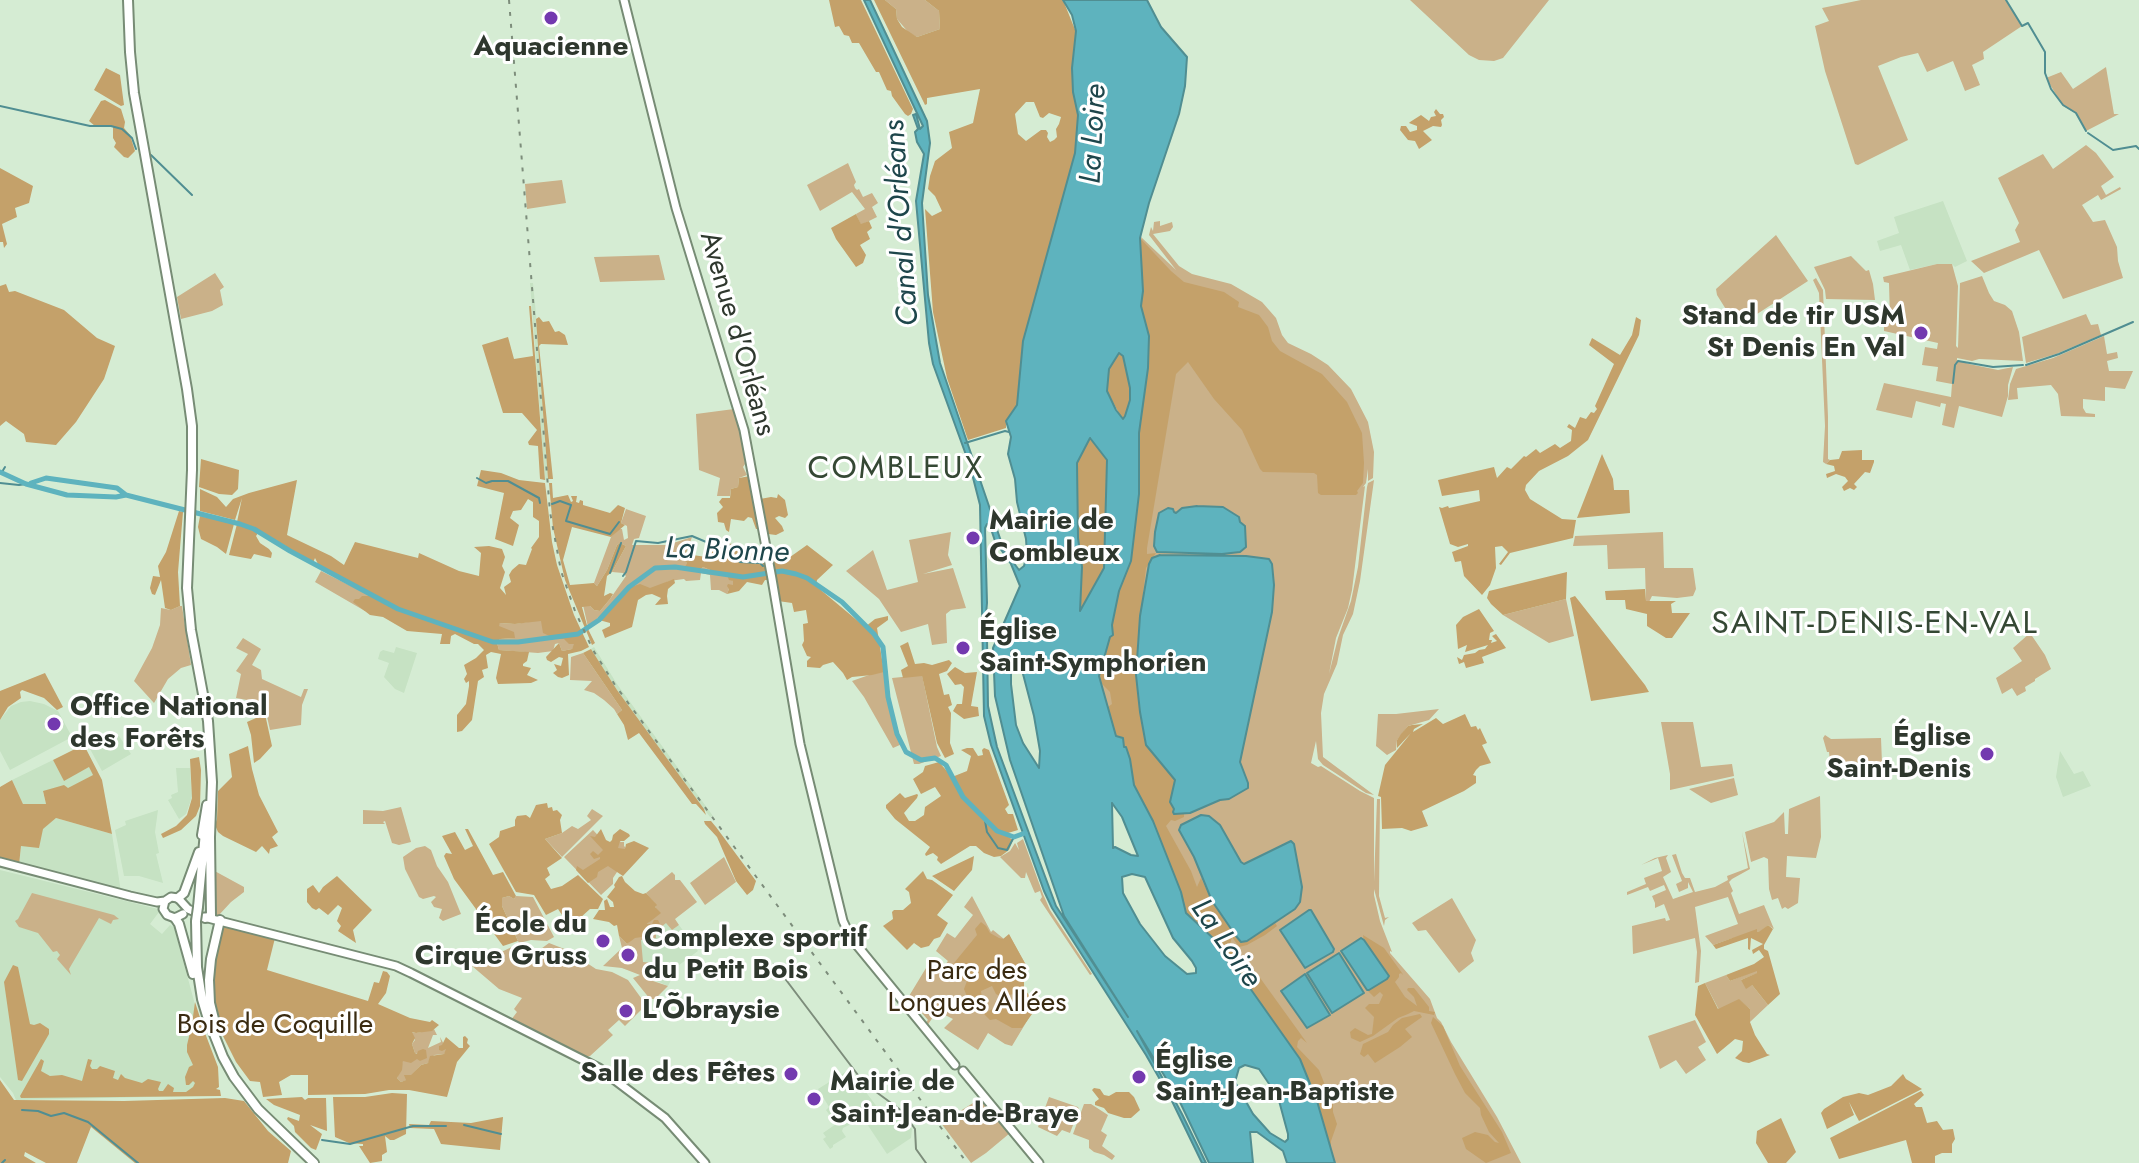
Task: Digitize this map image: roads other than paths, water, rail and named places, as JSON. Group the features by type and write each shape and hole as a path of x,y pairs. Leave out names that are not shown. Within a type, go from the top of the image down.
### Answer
{"highway":[{"path":"126,0 126,49 131,89 186,404 189,447 186,554 190,618 210,735 210,800 199,951 202,983 218,1042"},
{"path":"181,901 200,849 210,800"},
{"path":"202,915 211,959 209,980 218,1042"},
{"path":"179,916 206,1019 235,1073 261,1108 316,1163"}],"main road":[{"name":"Avenue d'Orléans","path":"624,0 680,224 744,430 800,744 845,927 853,941 1039,1163"},
{"path":"0,862 164,905"},
{"path":"164,905 171,897 202,915 396,966 590,1063 662,1115 705,1163"},
{"path":"179,916 181,901"},
{"path":"164,905 167,915 202,915"}],"water":[{"name":"La Loire","path":"864,0 870,0 927,121 930,143 922,203 928,295 940,363 1004,550 1019,570 1024,566 1027,554 1026,539 1008,454 1011,437 1006,421 1017,405 1023,341 1075,153 1078,115 1072,68 1076,31 1072,15 1063,0 1147,0 1161,27 1187,57 1179,114 1140,238 1141,306 1149,336 1139,433 1139,494 1131,561 1119,591 1113,635 1099,676 1116,736 1123,738 1134,785 1153,821 1186,913 1214,939 1232,969 1240,974 1300,1059 1317,1101 1335,1163 1287,1163 1283,1151 1257,1132 1250,1132 1253,1163 1209,1163 1178,1098 1137,1031 1206,1163 1202,1163 1146,1055 1044,891 991,745 984,716 980,505 970,466 933,364 929,343 916,201 924,154 917,142 915,132 918,129 913,115 916,114 920,129 923,126","holes":["1119,353 1123,356 1130,388 1130,400 1123,419 1107,391 1109,369","1090,438 1107,460 1104,568 1080,611 1082,567 1078,538 1077,463","987,524 1020,586 993,648 995,696 1010,760 1064,916 1128,1017 1056,906 997,747 988,706","1013,650 1034,716 1040,751 1039,768 1016,725 1011,684","1112,803 1122,817 1138,856 1113,848","1132,874 1145,877 1173,938 1192,961 1196,973 1187,974 1165,956 1140,924 1123,893 1122,877","1245,1065 1259,1069 1278,1097 1288,1134 1285,1142 1270,1133 1253,1114 1235,1082 1239,1068"]},
{"path":"1223,507 1239,517 1245,526 1246,547 1240,552 1222,554 1157,552 1154,546 1159,513 1168,508 1176,513 1182,508"},
{"path":"1160,555 1246,556 1269,559 1272,564 1272,612 1240,762 1248,788 1229,799 1190,813 1173,812 1170,802 1175,780 1146,745 1140,712 1136,675 1140,616 1149,564 1152,558"},
{"path":"1201,815 1209,816 1220,825 1244,864 1291,841 1294,844 1302,887 1300,902 1295,909 1247,941 1241,942 1212,901 1179,830 1181,825"},
{"path":"1309,910 1334,949 1305,968 1280,930"},
{"path":"1361,938 1389,976 1369,990 1341,951"},
{"path":"1339,953 1364,993 1332,1013 1307,973"},
{"path":"1305,974 1330,1015 1307,1028 1281,991"}],"waterway":[{"path":"2006,0 2022,26 2028,23 2045,52 2045,73 2051,89 2063,105 2076,113 2086,131"},
{"path":"0,106 90,126 122,129 132,138 136,149"},
{"path":"2088,133 2113,150 2136,146 2139,149"},
{"path":"151,155 192,195"},
{"path":"2026,365 2133,322"},
{"path":"1953,383 1958,361 1993,367 2023,365"},
{"path":"965,443 1009,432"},
{"name":"La Bionne","path":"2,472 5,467"},
{"name":"La Bionne","path":"0,472 26,484 67,495 126,495 240,524 398,609 493,642 578,634 599,620 629,587 655,568 675,567 743,577 782,571 796,574 842,602 883,647 888,697 897,734 906,752 921,760 935,758 946,765 963,797 997,831 1014,837 1025,833"},
{"path":"31,483 46,478 117,488 126,495"},
{"path":"477,478 486,483 508,481 539,498 540,503"},
{"path":"0,483 26,484"},
{"path":"552,504 560,501 571,505 566,521 610,534 619,522"},
{"path":"623,576 636,541 658,543 692,536 718,547 732,546 731,553 740,562 760,563 763,566"},
{"path":"610,573 621,543"},
{"path":"985,821 987,832 998,848 1007,850 1014,837"},
{"path":"22,1110 51,1116 64,1113 88,1122 138,1163"},
{"path":"464,1125 501,1134"},
{"path":"322,1140 350,1144 413,1126 446,1126"},
{"path":"2,1163 5,1160"}],"tram line":[{"path":"774,964 864,1083 902,1111 915,1129 916,1149 926,1163"}],"railway":[{"path":"509,0 550,512 561,571 575,611 593,650 615,685 967,1163"}],"place":[{"name":"Aquacienne","path":"551,18"},
{"name":"Stand de tir USM St Denis En Val","path":"1921,333"},
{"name":"Mairie de Combleux","path":"973,538"},
{"name":"Église Saint-Symphorien","path":"963,648"},
{"name":"Office National des Forêts","path":"54,724"},
{"name":"Église Saint-Denis","path":"1987,754"},
{"name":"École du Cirque Gruss","path":"603,941"},
{"name":"Complexe sportif du Petit Bois","path":"628,955"},
{"name":"L'Õbraysie","path":"626,1011"},
{"name":"Salle des Fêtes","path":"791,1074"},
{"name":"Église Saint-Jean-Baptiste","path":"1139,1077"},
{"name":"Mairie de Saint-Jean-de-Braye","path":"814,1099"}],"district":[{"name":"COMBLEUX","path":"896,470"},
{"name":"SAINT-DENIS-EN-VAL","path":"1875,625"}],"water label":[{"name":"Canal d'Orléans","path":"903,223"}],"park label":[{"name":"Parc des Longues Allées","path":"977,988"},
{"name":"Bois de Coquille","path":"275,1026"}]}
